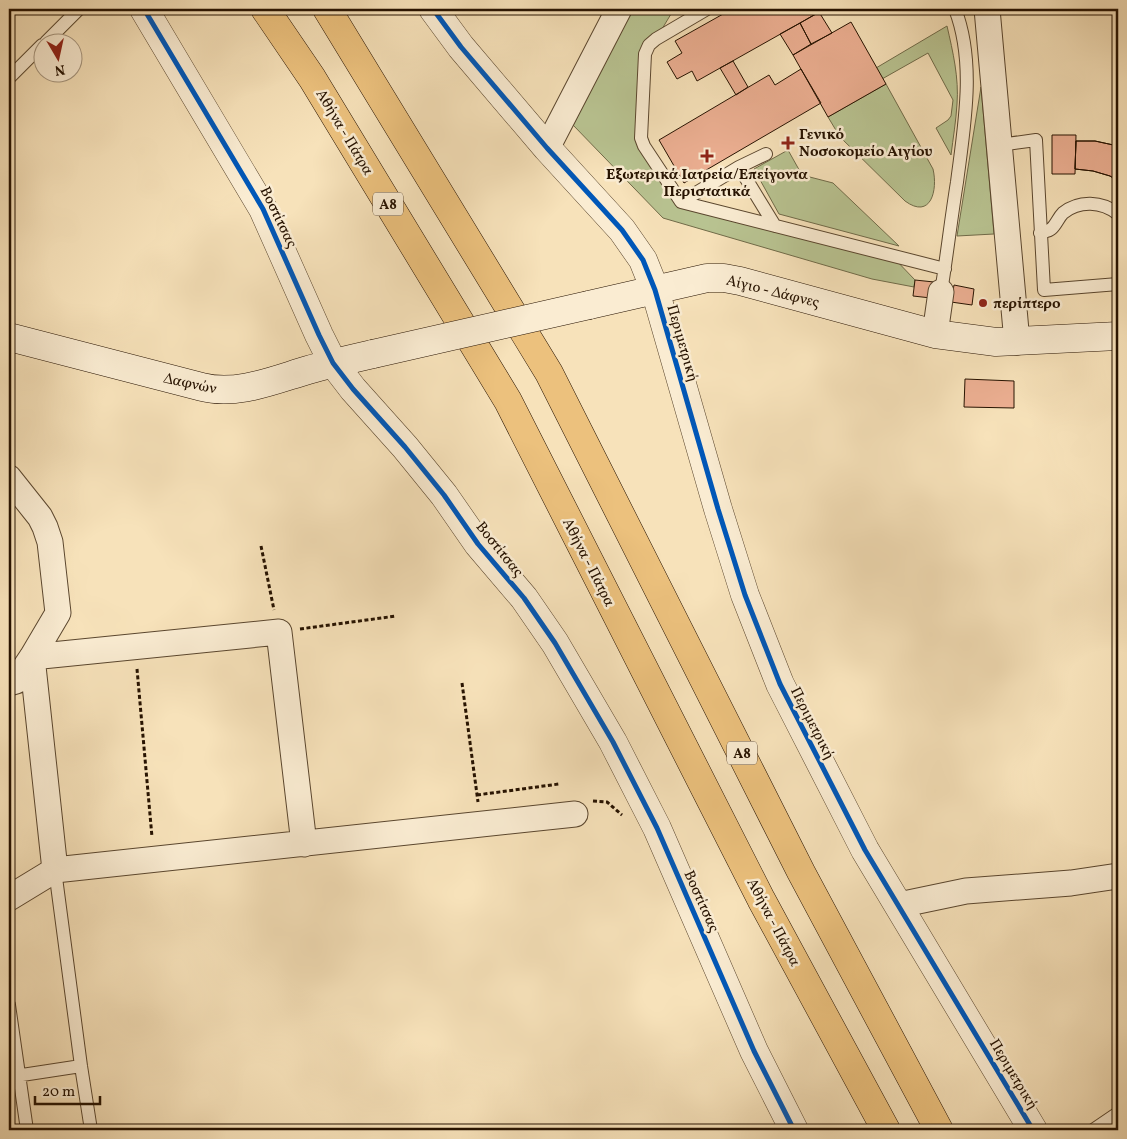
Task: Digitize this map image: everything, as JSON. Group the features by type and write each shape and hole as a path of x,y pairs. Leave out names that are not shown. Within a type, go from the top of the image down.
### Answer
{"highway":[{"name":"Αθήνα - Πάτρα","path":"265,9 312,78 508,401 760,899 886,1130"},
{"name":"Α8","path":"327,9 550,374 801,872 940,1130"}],"street":[{"name":"Βοστίτσας","path":"144,9 263,209 333,363 353,389 405,447 478,544 524,598 555,643 613,742 657,828 754,1051 794,1130"},
{"name":"Περιμετρική","path":"433,9 461,47 547,148 622,230 643,260 655,290 718,509 745,595 780,684 865,850 1033,1130"},
{"path":"547,148 619,9"},
{"path":"987,9 1017,342"},
{"name":"Αίγιο - Δάφνες","path":"372,354 707,278 724,278 740,281 935,334 977,340 1017,342 1118,336"},
{"path":"935,334 943,280"},
{"name":"Δαφνών","path":"9,337 219,390 245,388 372,354"},
{"path":"9,478 40,517 50,542 58,613 16,682 9,683"},
{"path":"32,657 278,632 304,844"},
{"path":"32,657 56,870"},
{"path":"9,898 56,870 480,825 583,808"},
{"path":"899,905 966,891 1071,883 1118,876"}],"lane":[{"path":"56,32 79,9"},
{"path":"707,9 656,39 649,45 645,54 641,138 644,146 681,202 775,226 943,280 966,102 966,68 962,35 955,9"},
{"path":"9,78 32,56"},
{"path":"999,144 1036,140 1044,290 1118,284"},
{"path":"681,202 739,167 766,154"},
{"path":"739,167 775,226"},
{"path":"1040,233 1051,229 1062,214 1080,205 1099,204 1118,214"},
{"path":"56,870 91,1130"},
{"path":"9,1006 14,1076 27,1130"},
{"path":"14,1076 81,1066"},
{"path":"1093,1130 1118,1113"}],"path":[{"path":"260,546 278,632 396,616"},
{"path":"135,646 154,860"},
{"path":"462,683 480,825"},
{"path":"477,795 559,784"},
{"path":"583,808 607,802 637,830 657,828"}],"green space":[{"path":"633,9 674,9 656,39 649,45 641,131 681,202 892,256 915,280 914,287 872,279 663,218 573,125"},
{"path":"947,26 957,84 957,110 951,155 936,128 951,116 953,100 928,53 882,79 876,68"},
{"path":"886,84 933,169 934,186 931,200 927,205 921,207 914,206 905,201 840,137 828,117"},
{"path":"981,87 994,234 957,236"},
{"path":"788,150 802,175 833,183 899,246 779,214 754,169"}],"building":[{"path":"732,9 825,9 697,81 692,71 677,79 667,62 682,53 675,41"},
{"path":"819,12 832,33 811,44 800,23"},
{"path":"851,22 886,84 828,117 793,55"},
{"path":"800,23 811,44 793,55 780,34"},
{"path":"733,61 748,87 736,95 720,68"},
{"path":"801,69 821,103 684,183 659,140 769,75 775,85"},
{"path":"1052,135 1076,135 1075,174 1052,174"},
{"path":"1076,141 1095,141 1118,146 1118,181 1110,176 1093,171 1075,169"},
{"path":"1076,141 1095,141 1118,146 1118,181 1110,176 1093,171 1075,169"},
{"path":"915,280 934,282 931,298 913,296"},
{"path":"954,285 974,289 972,305 951,302"},
{"path":"965,379 1014,381 1014,408 964,407"}],"cycle path":[{"path":"144,9 263,209 333,363 353,389 405,447 444,495 478,544 524,598 555,643 613,742 657,828 754,1051 794,1130"},
{"path":"433,9 461,47 547,148 622,230 643,260 655,290 718,509 745,595 780,684 865,850 1033,1130"}],"place":[{"name":"Γενικό Νοσοκομείο Αιγίου","path":"788,143"},
{"name":"Εξωτερικά Ιατρεία/Επείγοντα Περιστατικά","path":"707,156"},
{"name":"περίπτερο","path":"983,303"}]}
